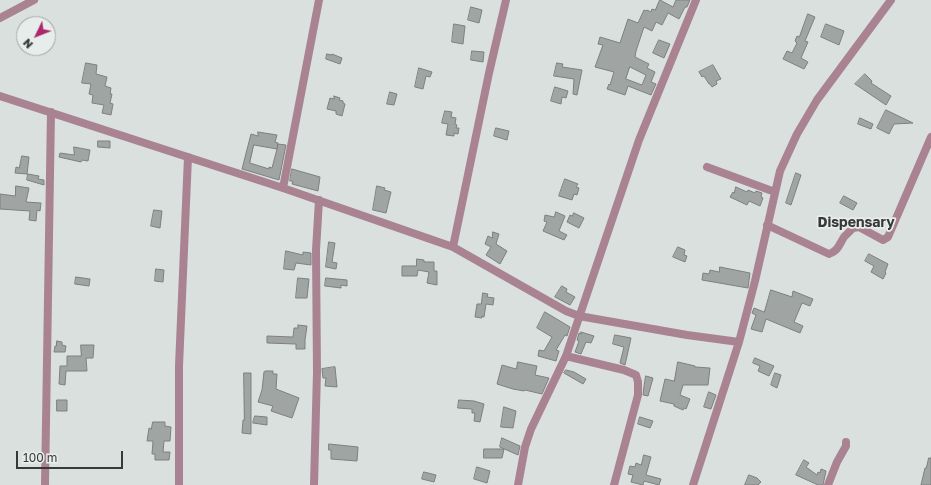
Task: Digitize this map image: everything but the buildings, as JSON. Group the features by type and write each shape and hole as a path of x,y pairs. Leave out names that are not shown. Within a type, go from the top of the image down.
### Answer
{"street":[{"path":"0,18 34,0"},
{"path":"283,188 319,0"},
{"path":"453,247 489,73 506,0"},
{"path":"518,485 530,429 566,356 639,140 696,0"},
{"path":"693,485 739,342 756,281 780,171 806,118 817,100 891,0"},
{"path":"0,96 319,200 453,247 566,311 580,316 687,335 739,342"},
{"path":"45,485 51,112"},
{"path":"767,225 829,254 838,248 845,236 853,228 859,227 883,240 888,237 931,137"},
{"path":"179,485 179,366 188,157"},
{"path":"707,168 775,192"},
{"path":"314,485 317,372 316,250 319,200"},
{"path":"566,356 624,370 636,375 638,382 638,395 614,485"},
{"path":"828,485 837,462 846,446 846,442"}],"district":[{"name":"Dispensary","path":"856,223"}]}
